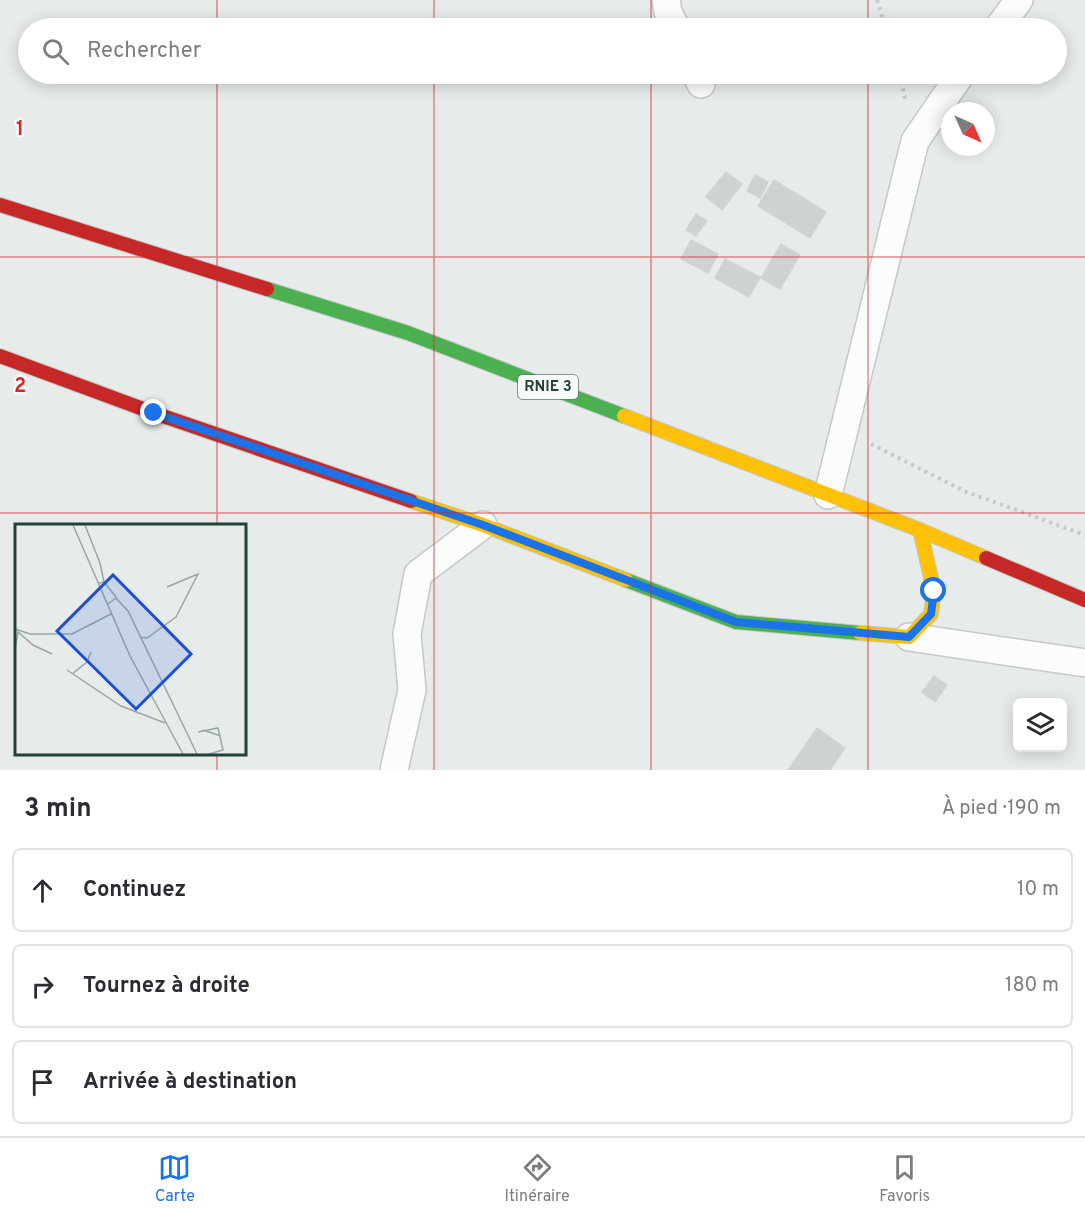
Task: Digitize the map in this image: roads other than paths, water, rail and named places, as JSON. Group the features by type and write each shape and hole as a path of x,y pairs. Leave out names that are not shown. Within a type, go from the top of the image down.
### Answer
{"main road":[{"name":"RNIE 3","path":"0,205 408,333 920,530 1085,600"},
{"path":"0,356 154,413 483,525 736,622 909,637 931,614 934,591 920,530"}],"street":[{"path":"666,0 671,18"},
{"path":"1006,18 1019,0"},
{"path":"828,495 915,141 954,84"},
{"path":"394,770 412,690 407,634 418,574 483,525"},
{"path":"909,637 1085,663"}]}
